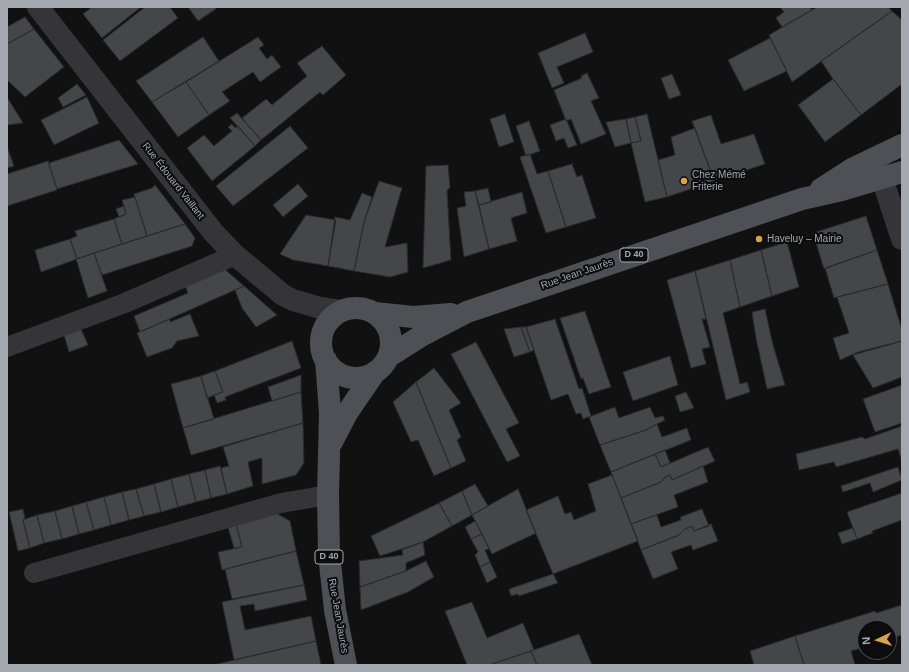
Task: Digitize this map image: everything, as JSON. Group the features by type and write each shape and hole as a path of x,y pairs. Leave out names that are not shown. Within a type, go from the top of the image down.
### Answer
{"main road":[{"name":"Rue Jean Jaurès","path":"802,199 875,157 902,145"},
{"name":"Rue Jean Jaurès","path":"326,360 336,371 350,377 360,378 381,365 421,336 467,312 802,199 842,190 892,175"},
{"name":"Rue Jean Jaurès","path":"346,665 331,582 328,495 330,401 326,360 321,345 324,330 328,321 340,311 355,307 366,309 375,313 413,317 467,312"},
{"name":"Rue Jean Jaurès","path":"330,447 346,413 381,365 392,342 386,323 375,313"}],"street":[{"name":"Rue Édouard Vaillant","path":"38,7 203,220 235,255 283,295 293,300 320,308 340,311"},
{"path":"875,157 892,175 902,239"}],"lane":[{"path":"7,347 125,303 235,255"},
{"path":"34,573 281,503 328,495"}],"building":[{"path":"92,7 141,7 102,38 83,14"},
{"path":"145,7 170,7 178,18 120,61 103,40"},
{"path":"188,7 214,7 216,9 198,21"},
{"path":"780,7 810,7 812,10 782,27 776,18 784,12"},
{"path":"817,7 888,7 892,11 792,82 769,35"},
{"path":"892,11 902,20 902,84 861,115 821,61"},
{"path":"25,17 34,29 7,44 7,27"},
{"path":"34,29 64,67 25,97 7,80 7,44"},
{"path":"585,33 593,52 557,67 564,83 552,88 538,53"},
{"path":"203,37 219,61 152,102 136,81"},
{"path":"258,37 264,45 259,48 267,59 272,55 281,67 260,82 253,72 222,92 230,101 209,115 186,82"},
{"path":"770,38 787,71 744,91 728,60"},
{"path":"322,46 346,75 323,95 320,92 261,140 242,118 266,99 272,105 307,76 297,63"},
{"path":"587,73 599,98 591,101 606,134 581,144 571,119 566,121 554,90 582,78 581,76"},
{"path":"672,74 681,95 669,99 661,78"},
{"path":"833,79 861,115 825,142 798,105"},
{"path":"186,82 209,115 178,137 152,102"},
{"path":"77,84 86,95 63,107 58,98"},
{"path":"7,97 23,123 7,125"},
{"path":"87,97 99,123 54,145 41,120"},
{"path":"237,113 261,140 255,146 230,118"},
{"path":"505,114 514,142 499,147 490,119"},
{"path":"647,114 667,197 645,202 631,143 641,141 635,117"},
{"path":"711,115 721,144 754,134 765,164 714,181 692,121"},
{"path":"635,117 641,141 631,143 626,119"},
{"path":"566,119 577,145 568,148 564,138 556,141 550,125"},
{"path":"626,119 631,143 615,147 606,122"},
{"path":"529,121 540,151 526,156 516,126"},
{"path":"232,124 235,128 238,126 255,146 212,181 187,148 204,135 214,146 232,131 228,127"},
{"path":"290,126 308,148 233,206 216,186"},
{"path":"695,128 714,181 667,197 658,160 675,155 671,137"},
{"path":"119,140 138,164 57,189 48,161 49,163"},
{"path":"7,146 14,166 7,168"},
{"path":"530,154 537,174 548,171 566,227 546,233 520,157"},
{"path":"48,161 57,190 7,206 7,174"},
{"path":"572,164 577,177 582,175 596,218 566,227 548,171"},
{"path":"448,165 450,187 447,191 451,260 423,268 426,166"},
{"path":"379,181 402,188 385,247 407,243 408,272 390,277 354,271 364,222"},
{"path":"298,184 308,196 283,217 273,205"},
{"path":"155,185 185,224 147,236 134,194 152,188"},
{"path":"488,188 491,202 479,205 475,191"},
{"path":"475,191 489,249 464,257 457,208 466,206 464,192"},
{"path":"522,192 527,213 511,218 517,241 489,249 479,205"},
{"path":"362,193 372,197 364,222 354,271 328,266 335,217 350,220"},
{"path":"135,197 147,236 122,244 114,219 126,214 122,200"},
{"path":"124,206 126,214 119,217 116,209"},
{"path":"306,215 336,220 328,266 293,260 280,254"},
{"path":"866,216 877,250 824,269 813,233"},
{"path":"114,219 122,244 77,259 70,239 77,236 75,231"},
{"path":"185,224 195,238 192,246 102,275 94,253"},
{"path":"70,239 77,259 41,272 35,250"},
{"path":"787,242 799,287 772,296 761,250"},
{"path":"761,250 772,296 740,307 730,260"},
{"path":"877,250 888,284 834,298 825,268"},
{"path":"94,253 107,291 88,298 76,259"},
{"path":"730,260 740,307 723,313 740,384 747,382 750,392 726,400 695,271"},
{"path":"221,266 244,286 140,332 134,316 188,293 183,281"},
{"path":"695,271 706,319 702,319 710,347 702,349 706,364 691,368 667,280"},
{"path":"888,284 902,330 902,341 858,352 840,360 833,338 849,333 837,297"},
{"path":"244,286 277,315 256,327 242,308 235,290"},
{"path":"765,309 773,345 785,385 767,389 752,312"},
{"path":"585,311 611,387 589,394 583,378 581,379 560,318"},
{"path":"190,314 199,336 177,341 172,348 147,357 137,333 170,319 170,322"},
{"path":"555,319 579,389 582,388 591,416 583,419 581,413 576,414 568,394 551,400 526,327"},
{"path":"521,327 530,352 514,357 504,329"},
{"path":"521,327 526,327 534,350 530,352"},
{"path":"81,329 88,345 69,352 64,335"},
{"path":"292,341 301,368 225,397 226,400 217,403 214,395 223,392 215,371"},
{"path":"902,341 902,377 873,388 853,355"},
{"path":"476,342 519,423 506,429 520,456 507,462 451,354"},
{"path":"670,356 678,385 633,401 623,372"},
{"path":"434,368 461,403 449,410 461,437 457,440 466,461 451,468 416,382"},
{"path":"215,371 223,392 207,398 201,376"},
{"path":"301,375 301,392 272,401 268,387"},
{"path":"201,376 214,419 183,428 171,384"},
{"path":"416,382 451,468 434,476 418,440 411,442 393,402"},
{"path":"902,385 902,423 875,432 863,399"},
{"path":"301,392 303,423 191,455 183,428"},
{"path":"686,392 694,408 680,412 675,396"},
{"path":"615,407 619,418 650,407 655,418 663,416 665,420 646,430 600,445 589,417"},
{"path":"303,423 304,463 296,475 262,484 262,458 248,462 253,486 227,494 221,468 229,466 223,447"},
{"path":"657,424 662,437 687,428 691,440 611,472 600,445 646,430"},
{"path":"902,426 902,462 898,449 836,467 834,462 799,470 796,454 862,437 865,439"},
{"path":"708,447 715,461 672,480 670,475 664,478 661,482 621,498 611,472 655,454 661,467"},
{"path":"665,450 670,463 661,467 655,454"},
{"path":"220,466 227,494 211,498 205,470"},
{"path":"703,466 708,482 674,495 678,507 631,524 621,498 661,482 664,478 670,475 672,480"},
{"path":"898,467 902,480 873,492 870,483 843,492 841,486"},
{"path":"205,470 211,498 196,502 189,474"},
{"path":"189,474 196,502 178,507 171,479"},
{"path":"612,475 638,541 553,574 526,510 558,496 565,514 571,512 574,520 596,511 588,484"},
{"path":"171,479 178,507 161,512 154,484"},
{"path":"154,484 161,512 144,516 136,489"},
{"path":"475,484 488,506 472,515 462,491"},
{"path":"136,489 144,516 129,520 122,492"},
{"path":"518,489 536,533 492,554 472,515"},
{"path":"462,491 472,515 452,526 439,503"},
{"path":"122,492 129,520 111,525 104,497"},
{"path":"902,493 902,520 872,531 873,533 857,539 847,512"},
{"path":"104,497 111,525 94,530 86,502"},
{"path":"86,502 94,530 79,534 72,506"},
{"path":"439,503 452,526 423,542 380,556 371,536"},
{"path":"72,506 79,534 62,539 55,511"},
{"path":"23,509 25,519 23,520 30,548 18,551 9,512"},
{"path":"702,509 709,526 694,531 692,526 685,529 679,535 641,550 631,524 657,515 661,527 681,520 680,517"},
{"path":"55,511 62,539 44,543 37,515"},
{"path":"276,513 290,521 296,551 222,570 218,552 242,547 236,524"},
{"path":"37,515 44,543 30,548 23,520"},
{"path":"475,521 482,534 471,539 465,527"},
{"path":"236,524 242,547 234,548 228,527"},
{"path":"711,524 718,541 693,550 691,545 671,552 678,569 653,579 641,550 679,535 685,529 692,526 694,531"},
{"path":"853,528 857,539 842,544 838,533"},
{"path":"482,534 489,549 485,550 490,562 480,567 475,555 478,552 471,539"},
{"path":"423,542 425,555 406,563 406,571 360,587 359,561 403,555 402,550"},
{"path":"296,551 304,585 232,599 225,569"},
{"path":"426,561 434,577 408,592 361,610 360,587 406,571"},
{"path":"490,562 497,577 487,583 480,567"},
{"path":"553,574 558,583 519,596 518,594 511,596 509,589"},
{"path":"304,585 307,600 255,611 254,604 240,606 245,630 311,616 316,641 234,660 222,602"},
{"path":"472,602 487,638 523,623 534,650 489,665 467,665 445,611"},
{"path":"902,605 902,635 897,637 897,620 857,620 857,649 851,651 855,665 804,665 795,636 875,611 876,613"},
{"path":"579,634 592,665 537,665 531,651"},
{"path":"795,636 804,665 754,665 750,651"},
{"path":"316,641 321,665 213,665"},
{"path":"531,651 537,665 489,665"}],"place":[{"name":"Chez Mémé Friterie","path":"684,181"},
{"name":"Haveluy – Mairie","path":"759,239"}]}
